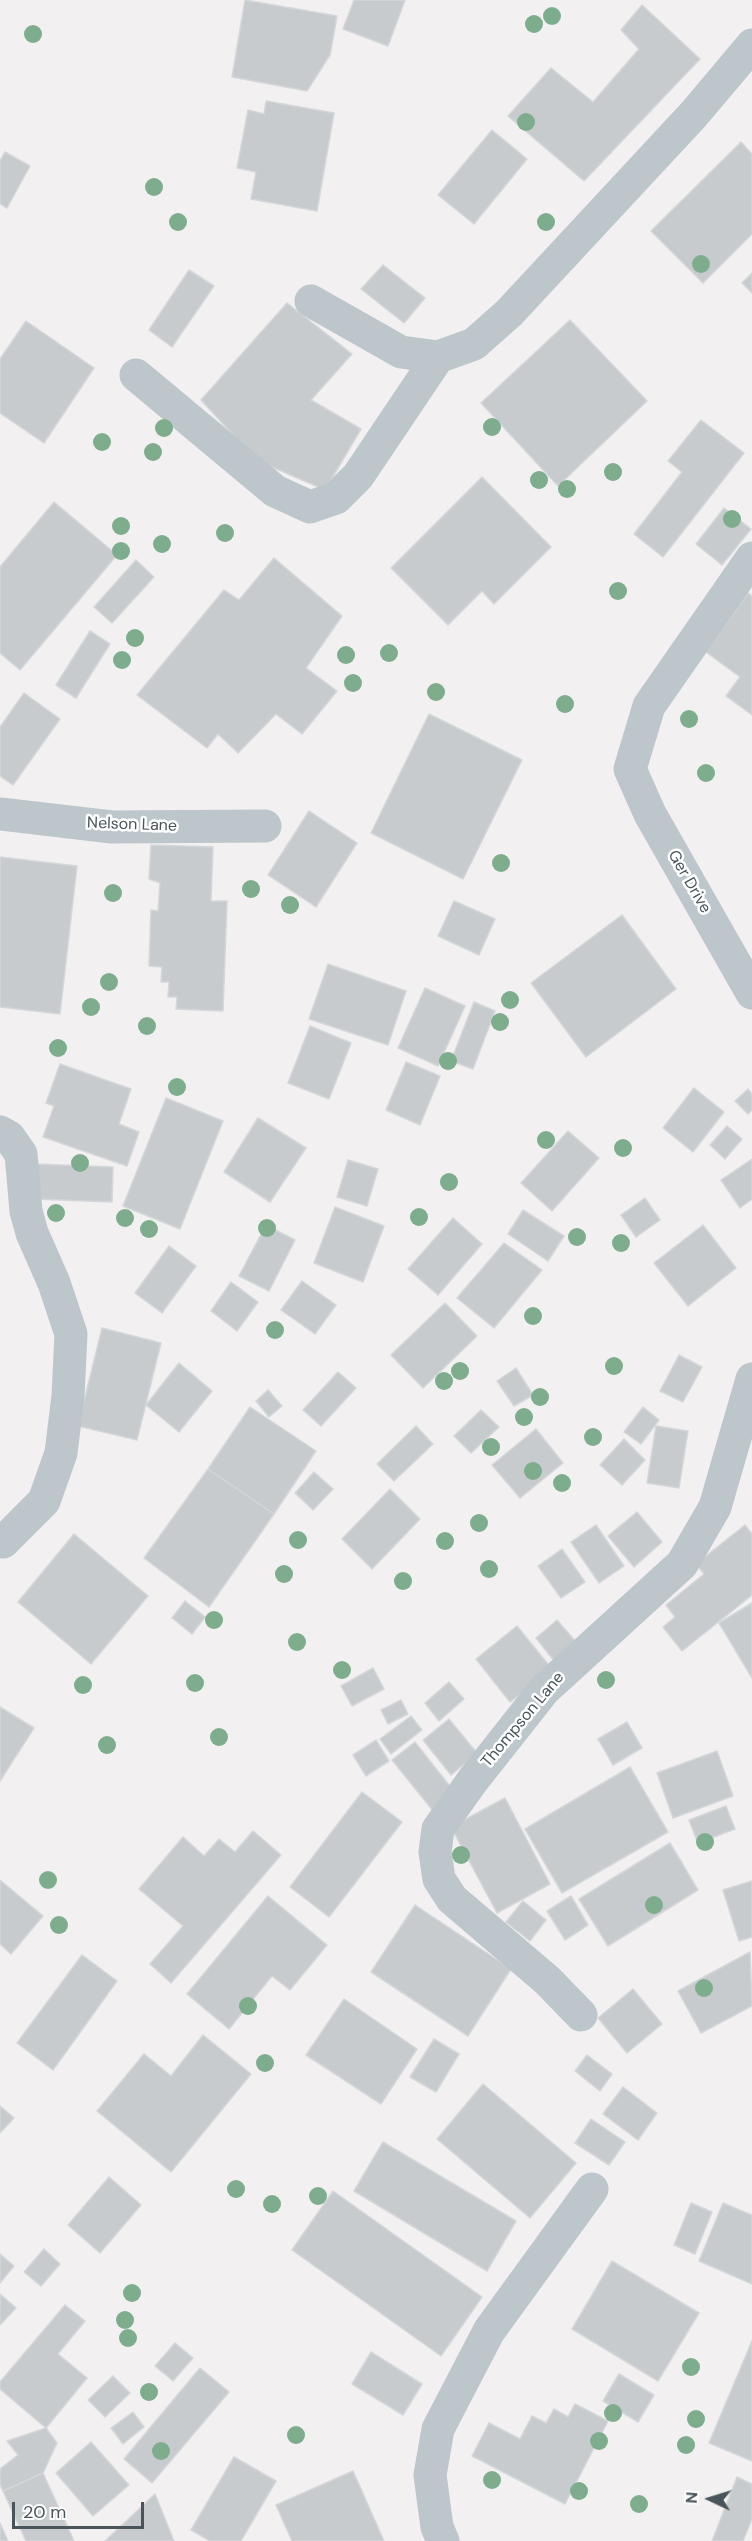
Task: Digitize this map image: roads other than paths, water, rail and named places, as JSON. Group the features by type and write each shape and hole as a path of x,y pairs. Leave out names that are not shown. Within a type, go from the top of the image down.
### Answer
{"street":[{"path":"311,301 401,352 438,357 474,344 510,313 694,114 752,45"},
{"path":"136,375 275,491 310,507 336,498 358,476 438,357"},
{"name":"Ger Drive","path":"752,558 650,706 630,769 650,814 752,993"},
{"name":"Nelson Lane","path":"0,814 112,827 266,826"},
{"path":"0,1132 9,1137 21,1154 29,1222 54,1283 70,1334 68,1396 62,1453 44,1501 3,1542"},
{"name":"Thompson Lane","path":"581,2015 547,1980 452,1899 439,1879 435,1852 438,1829 473,1780 544,1690 682,1564 715,1508 752,1379"},
{"path":"443,2541 437,2527 430,2475 438,2429 489,2331 592,2189"}]}
